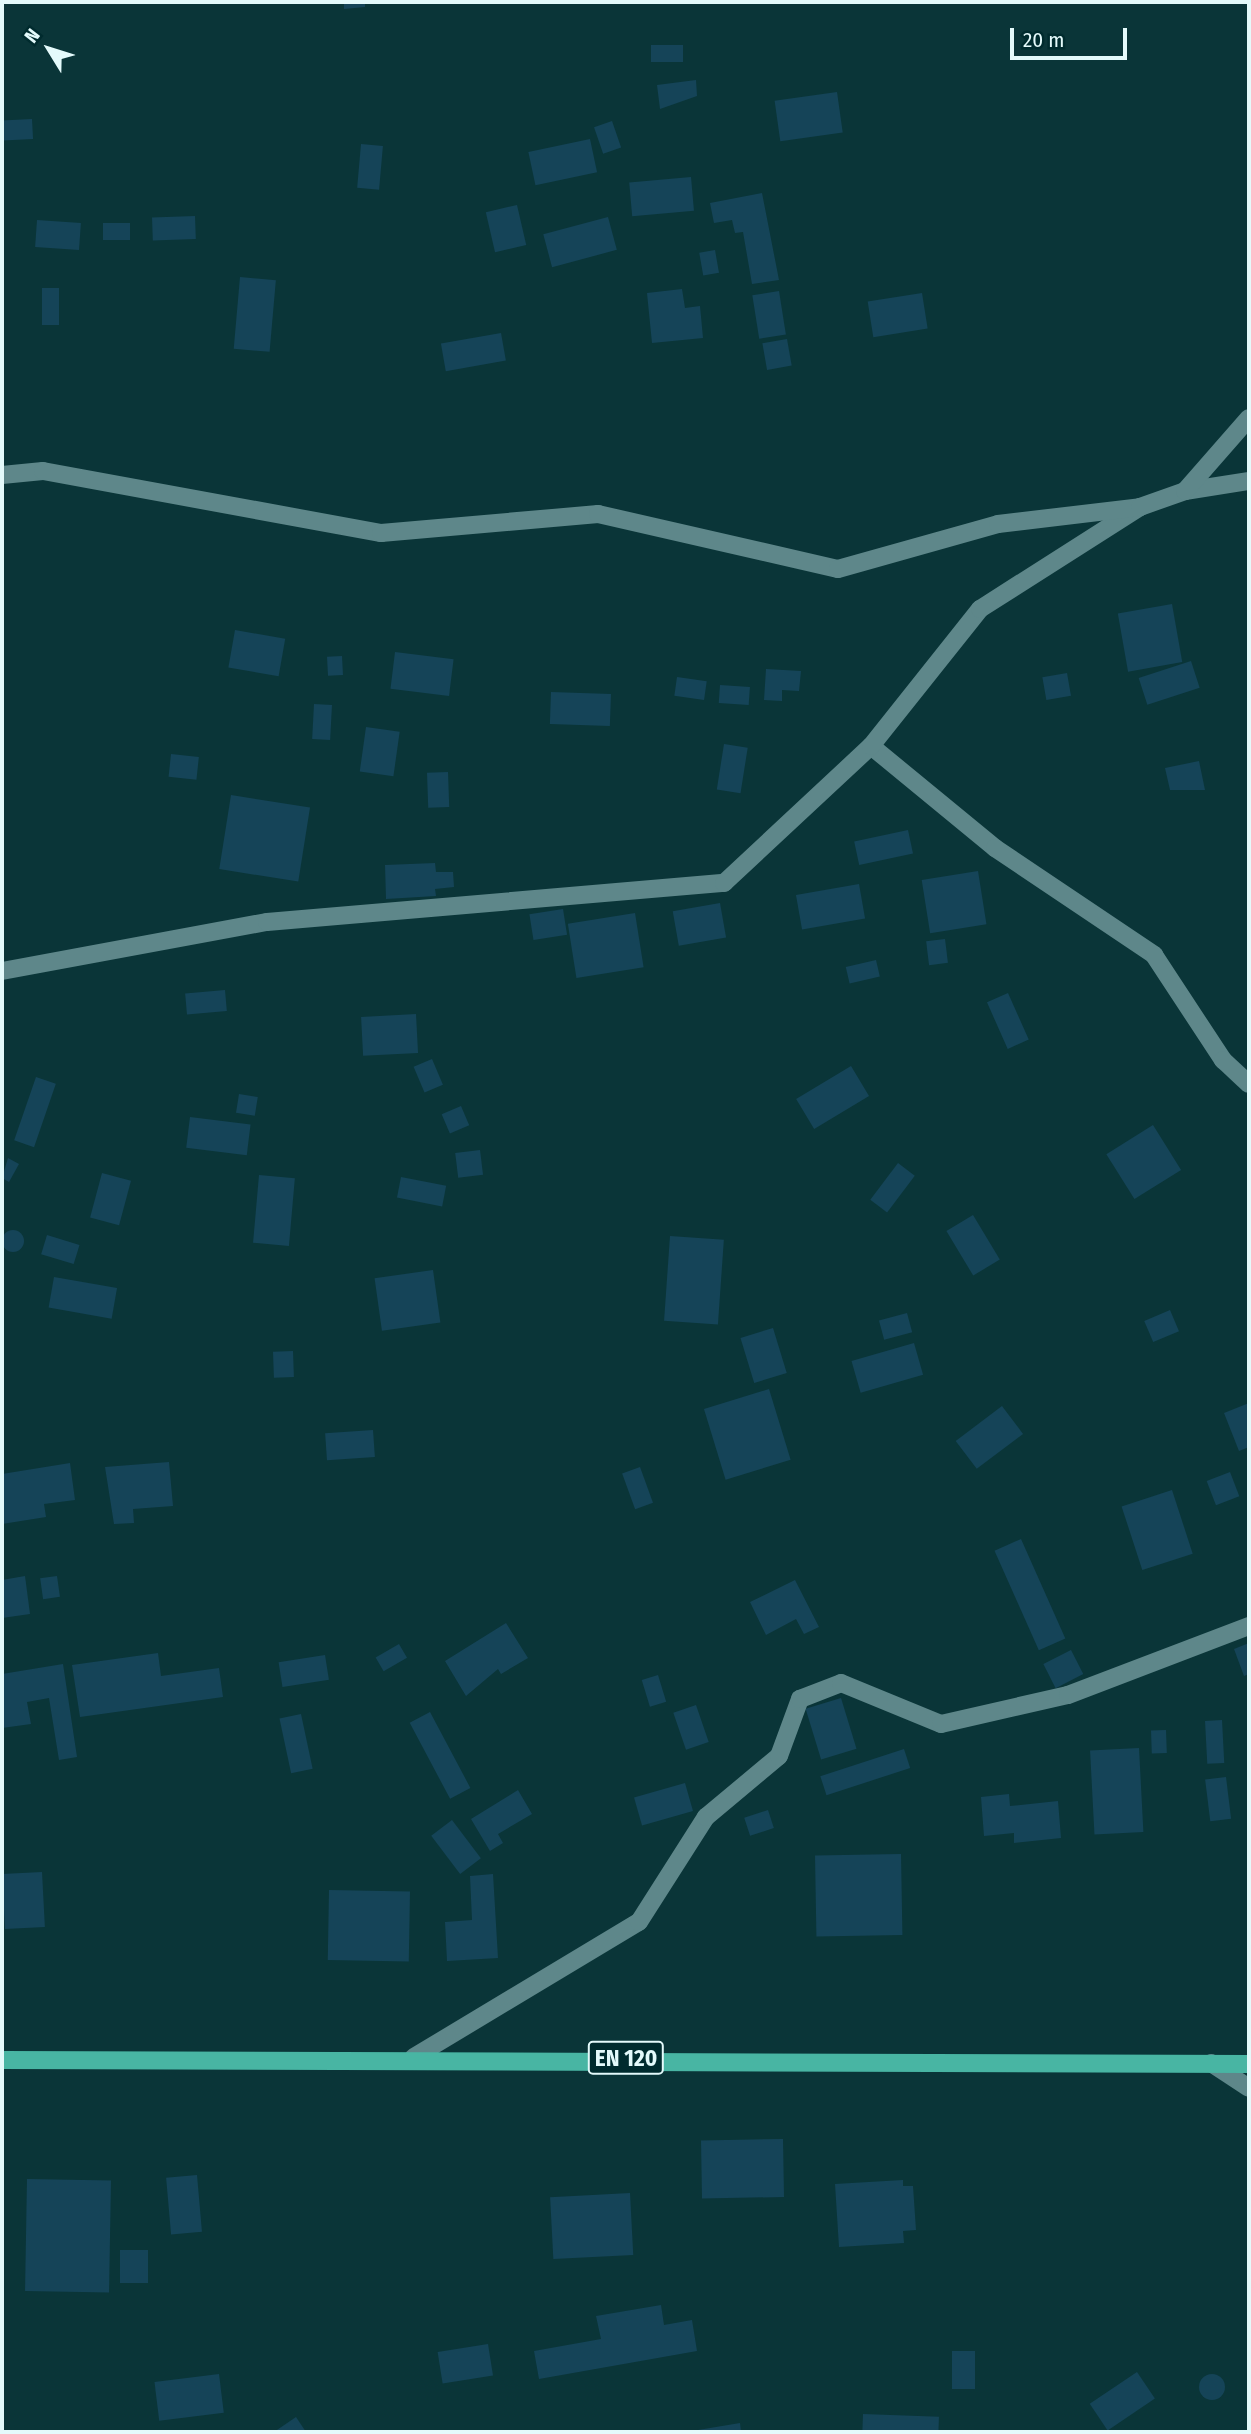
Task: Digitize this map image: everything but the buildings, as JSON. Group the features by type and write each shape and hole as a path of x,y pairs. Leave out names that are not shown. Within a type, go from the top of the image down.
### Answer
{"main road":[{"name":"EN 120","path":"2,2060 414,2057 1249,2064"}],"street":[{"path":"1185,491 1249,418"},
{"path":"2,475 43,471 381,533 598,514 838,569 998,524 1140,508"},
{"path":"2,971 267,922 724,883 871,746 980,609 1140,508 1185,491 1249,481"},
{"path":"871,746 995,848 1154,955 1223,1060 1249,1084"},
{"path":"414,2057 639,1922 706,1817 779,1756 800,1699 841,1683 941,1724 1069,1695 1249,1626"},
{"path":"1210,2063 1249,2088"}]}
